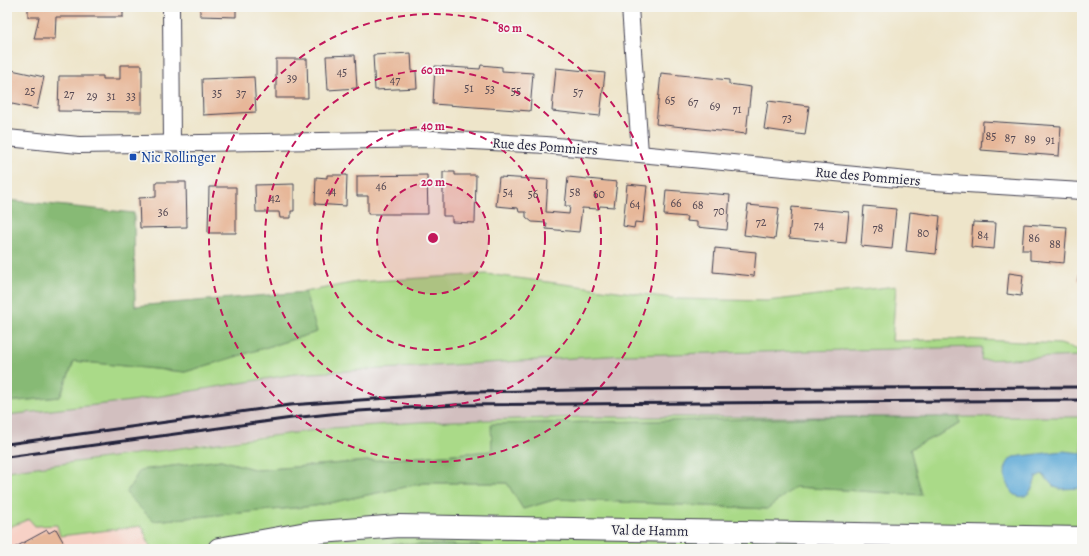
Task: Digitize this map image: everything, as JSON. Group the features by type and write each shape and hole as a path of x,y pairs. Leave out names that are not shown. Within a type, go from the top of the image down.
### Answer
{"main road":[{"name":"Val de Hamm","path":"219,549 307,533 398,526 1082,538"}],"street":[{"path":"171,7 172,143"},
{"path":"630,7 640,153"},
{"name":"Rue des Pommiers","path":"7,138 78,145 434,138 640,153 918,181 1082,191"}],"shaded area":[{"path":"982,347 982,360 1082,356 1082,417 581,417 421,422 332,428 223,441 224,444 211,446 210,443 7,471 7,415 131,401 295,374 625,355"},
{"path":"29,519 35,526 57,525 60,536 142,526 151,549 7,549 7,528"}],"green space":[{"path":"7,200 134,213 135,306 305,292 317,332 185,372 74,361 60,397 7,402"},
{"path":"486,274 679,299 767,301 896,286 892,341 964,339 1060,344 1082,351 1082,356 981,360 982,347 625,355 295,374 131,401 7,415 7,402 60,397 74,361 185,372 317,332 305,292 357,282"},
{"path":"581,417 868,417 492,424 492,451 257,470 221,460 140,470 153,521 315,506 424,483 507,483 523,509 557,499 766,509 795,487 921,495 910,449 960,424 959,417 1082,417 1082,549 893,545 893,549 482,549 481,546 397,544 346,549 151,549 142,526 60,536 57,525 35,526 29,519 7,528 7,471 332,428 421,422"},
{"path":"868,417 959,417 960,424 910,449 922,495 795,487 767,509 557,499 523,509 507,483 424,483 315,506 153,521 126,493 140,470 221,460 257,470 492,451 491,424"},
{"path":"397,544 481,546 481,549 346,549"},
{"path":"893,545 1032,549 893,549"}],"water":[{"path":"1063,451 1082,453 1082,488 1060,489 1054,487 1042,474 1036,477 1031,490 1024,496 1018,496 1011,491 1007,484 1005,474 1007,465 1013,457"}],"building":[{"path":"28,7 123,7 123,17 56,17 55,39 34,39 39,17 28,17"},
{"path":"200,7 236,7 236,17 200,16"},
{"path":"411,53 412,71 416,71 417,88 375,90 373,55"},
{"path":"355,55 357,88 328,90 326,56"},
{"path":"276,59 307,59 308,98 276,98"},
{"path":"120,65 142,65 142,112 58,111 59,76 103,76 103,79 120,79"},
{"path":"481,65 502,67 502,71 533,73 530,111 433,104 435,66 480,69"},
{"path":"556,68 605,73 600,116 552,111"},
{"path":"7,69 44,77 37,109 7,103"},
{"path":"661,73 729,80 729,84 751,87 746,134 656,124"},
{"path":"254,77 256,112 203,115 202,79"},
{"path":"768,101 809,106 805,135 764,129"},
{"path":"983,121 1061,126 1059,156 981,150"},
{"path":"443,172 455,172 455,175 476,175 475,223 452,222 452,216 443,216"},
{"path":"327,175 347,175 346,206 315,204 316,177 327,178"},
{"path":"427,175 428,214 368,214 368,196 357,196 357,176"},
{"path":"499,177 548,180 546,212 569,214 570,206 565,206 568,177 617,182 614,207 600,206 599,209 582,208 579,232 546,229 547,223 532,222 526,217 526,212 519,212 518,208 496,206"},
{"path":"156,182 186,182 187,227 140,228 139,198 156,197"},
{"path":"294,184 294,211 291,211 291,218 280,218 279,212 256,212 255,185"},
{"path":"627,184 647,186 643,223 635,222 634,228 623,226"},
{"path":"209,187 236,187 236,233 208,233"},
{"path":"666,190 730,195 727,230 697,227 697,222 686,221 687,217 664,215"},
{"path":"748,205 779,208 775,239 744,235"},
{"path":"864,206 896,209 892,249 861,246"},
{"path":"792,207 849,212 846,243 789,238"},
{"path":"910,212 940,216 936,254 906,251"},
{"path":"973,222 996,223 994,249 971,247"},
{"path":"1024,224 1067,227 1064,263 1030,260 1030,250 1022,250"},
{"path":"715,248 756,252 754,276 713,272"},
{"path":"1081,250 1082,281 1078,281"},
{"path":"1009,273 1023,275 1021,296 1007,294"},
{"path":"56,529 66,547 62,549 12,549 47,530 49,533"}],"railway":[{"path":"7,444 290,405 472,392 623,389 1082,387"},
{"path":"7,457 292,418 359,411 456,405 1082,400"}],"place":[{"name":"Nic Rollinger","path":"133,157"}]}
